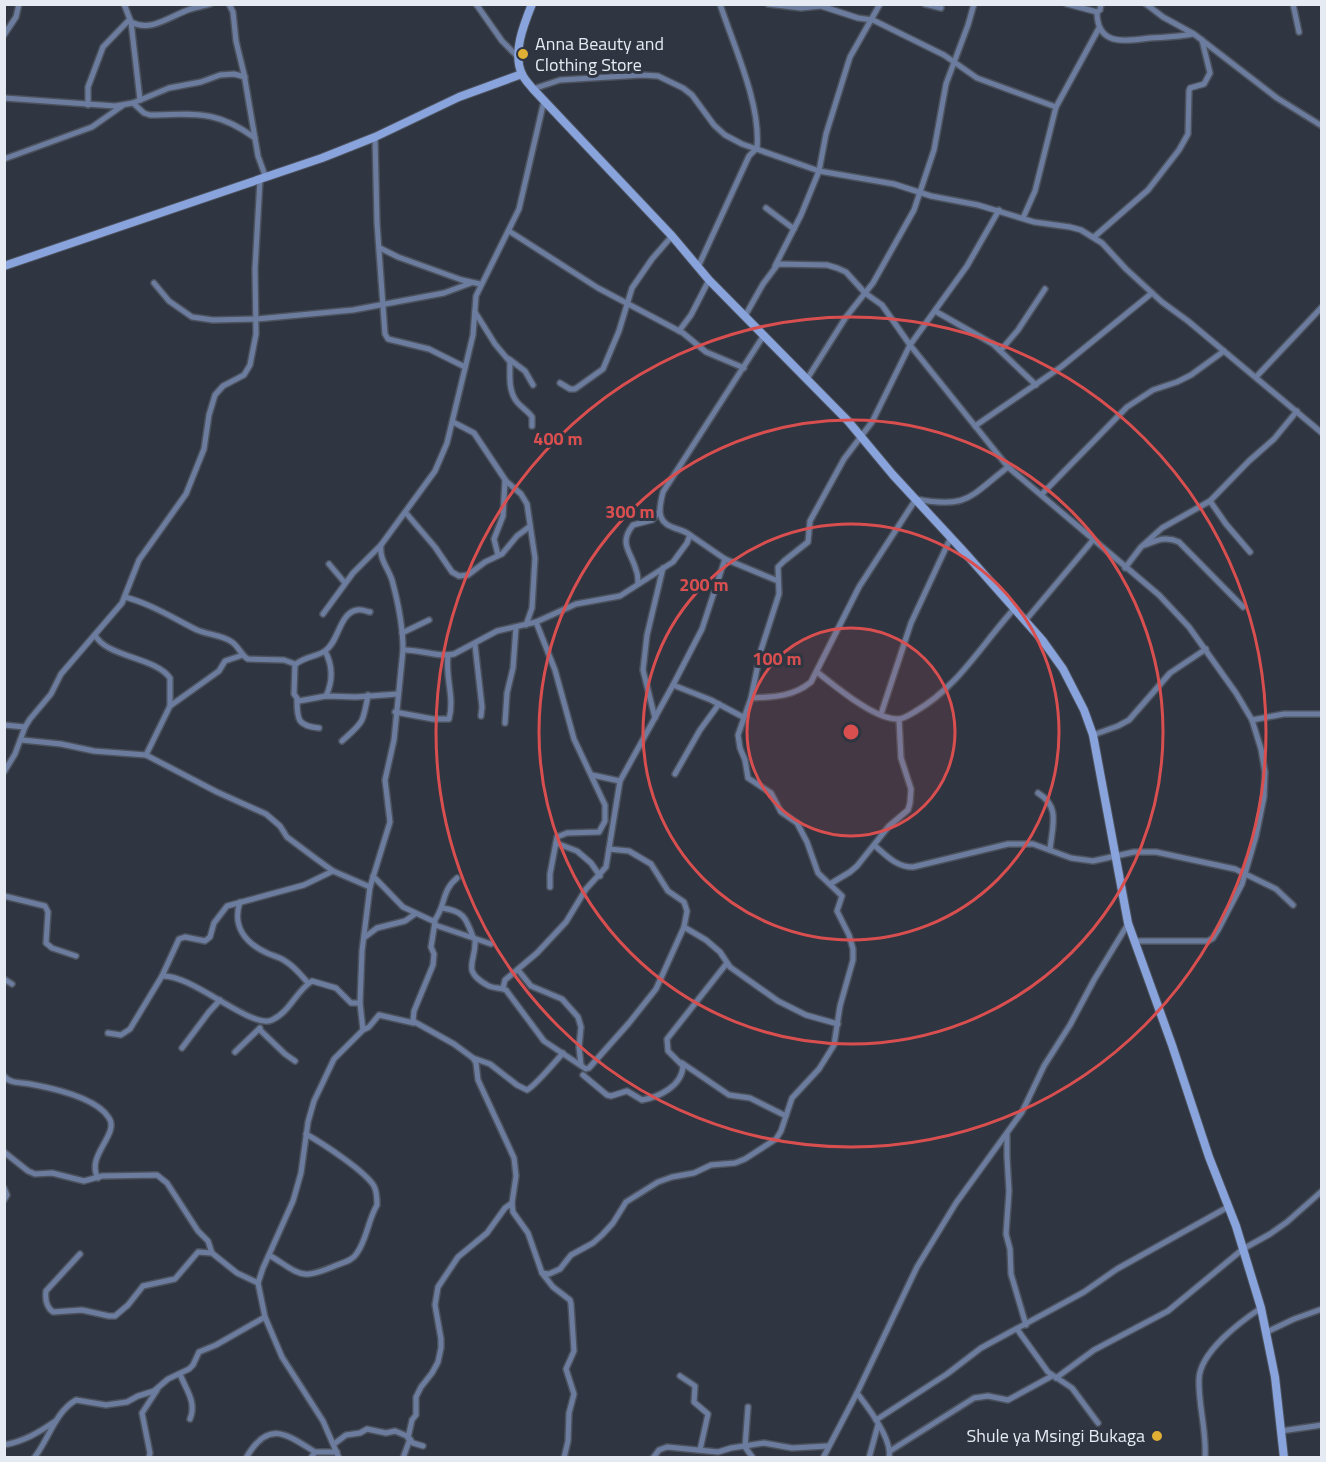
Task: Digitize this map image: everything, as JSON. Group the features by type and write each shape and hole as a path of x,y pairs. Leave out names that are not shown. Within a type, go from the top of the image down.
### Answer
{"street":[{"path":"4,35 16,17 19,4"},
{"path":"124,4 130,21 140,100"},
{"path":"130,21 144,25 163,22 193,6 210,4"},
{"path":"4,772 22,740 25,727 51,694 61,674 125,597 139,560 186,494 204,449 215,395 223,386 244,375 254,352 257,319 255,269 263,179 245,77 236,41 232,9 229,4"},
{"path":"476,4 502,41 518,57"},
{"path":"532,4 522,31 518,57 522,74 533,89 672,236 709,280 861,437 1025,621 1063,669 1093,735 1128,923 1243,1249 1261,1308 1267,1332 1284,1458"},
{"path":"698,267 748,156 757,148 755,110 720,4"},
{"path":"768,4 806,8 821,6 858,18 873,20 931,48 977,78 1056,107"},
{"path":"746,316 775,267 819,171 826,134 850,57 880,4"},
{"path":"926,4 942,8"},
{"path":"807,379 842,322 866,293 908,222 921,193 934,150 942,97 974,4"},
{"path":"1067,4 1097,12"},
{"path":"1023,218 1035,190 1056,107 1099,28 1097,12 1101,4"},
{"path":"1146,4 1163,17 1194,34 1277,98 1322,126"},
{"path":"1293,4 1299,32"},
{"path":"88,105 88,87 103,47 130,21"},
{"path":"1099,28 1108,37 1129,41 1194,34"},
{"path":"1094,237 1148,190 1186,140 1190,88 1204,84 1210,73 1202,40"},
{"path":"4,98 88,105 122,105 133,103 169,88 201,82 220,75 234,74 245,77"},
{"path":"4,266 147,216 263,179 375,137 459,97 522,74"},
{"path":"533,89 560,80 658,76 683,87 692,95 714,125 725,135 742,144 819,171 894,184 921,193 999,210 1034,222 1070,227 1094,237 1152,293 1322,433"},
{"path":"323,614 345,583 381,545 435,471 453,422 473,335 476,296 515,219 525,188 544,101"},
{"path":"133,103 144,113 150,115 201,114 221,118 237,124 255,138"},
{"path":"4,159 93,128 122,105"},
{"path":"375,137 381,305 385,334 388,339 429,349 465,368"},
{"path":"766,208 794,229"},
{"path":"542,1273 549,1274 560,1269 571,1255 593,1243 613,1223 622,1206 630,1199 672,1177 694,1173 714,1164 735,1163 745,1159 776,1139 792,1098 829,1056 834,1045 840,1006 853,960 853,949 845,925 837,911 842,896 818,873 807,842 797,823 781,812 771,793 748,778 746,760 738,740 738,730 751,698 761,650 779,594 777,580 780,564 808,542 809,525 847,454 879,411 910,345 967,266 999,210"},
{"path":"509,231 598,288 680,331 706,352 744,368"},
{"path":"560,383 570,389 575,389 601,371 639,278 672,236"},
{"path":"380,248 389,254 480,285"},
{"path":"775,267 785,262 832,266 846,272 882,306 910,345 1008,467 1159,595 1206,649 1227,678 1252,720 1264,762 1265,781 1261,814 1246,873 1235,899 1213,938 1202,942 1134,941"},
{"path":"680,331 709,280"},
{"path":"154,284 169,302 192,317 206,320 257,319 353,310 444,293 471,283"},
{"path":"1001,350 1018,330 1045,289"},
{"path":"975,426 1036,385 1152,293"},
{"path":"1256,377 1322,307"},
{"path":"936,311 1001,350 1036,385"},
{"path":"475,312 495,344 525,371 533,385"},
{"path":"764,335 672,476 663,492 659,512 661,518 669,526 683,530 725,559 777,580"},
{"path":"1041,495 1127,406 1153,390 1191,375 1224,351"},
{"path":"508,358 512,393 516,401 532,417 532,426"},
{"path":"1125,567 1141,547 1162,528 1210,501 1249,460 1274,439 1297,411"},
{"path":"453,422 474,433 505,480 525,499 535,558 532,608 526,625"},
{"path":"916,499 945,504 962,501 1008,467"},
{"path":"498,555 494,539 503,516 505,480"},
{"path":"751,698 788,695 801,691 811,682 859,587 916,499"},
{"path":"1210,501 1250,552"},
{"path":"638,584 637,570 626,545 627,536 633,525 652,520 659,512"},
{"path":"406,513 435,547 452,572 459,576 468,575 507,550 529,527"},
{"path":"403,650 413,649 448,656 475,645 488,635 536,622 576,604 621,596 677,558 690,536"},
{"path":"881,714 911,623 951,537"},
{"path":"1141,547 1162,538 1173,539 1244,608"},
{"path":"1025,621 1093,540"},
{"path":"363,1030 360,1004 362,951 370,887 390,822 385,780 394,740 403,650 391,577 381,557 381,545"},
{"path":"503,988 505,980 566,922 586,889 606,867 620,781 673,685 707,616 725,559"},
{"path":"329,564 345,583"},
{"path":"654,718 643,670 648,629 663,568"},
{"path":"125,597 141,601 199,630 228,640 235,644 248,659 284,660 296,664"},
{"path":"296,664 309,656 325,651 351,613 357,609 370,612"},
{"path":"817,672 852,699 881,714 899,719 919,709 948,688 1014,609"},
{"path":"402,633 429,620"},
{"path":"536,622 555,670 574,739 605,805 605,821 599,832 562,834 557,837 550,874 550,887"},
{"path":"505,723 516,627"},
{"path":"95,635 103,645 168,674 170,678 170,706 146,755"},
{"path":"475,645 481,716"},
{"path":"1093,735 1129,720 1170,673 1206,649"},
{"path":"325,651 332,672 326,696"},
{"path":"170,706 221,669 225,661 243,655"},
{"path":"395,712 433,719 449,719 451,700 448,656"},
{"path":"296,664 294,694 297,700 297,714 300,722 309,727 319,728"},
{"path":"673,685 719,704 743,717"},
{"path":"297,700 326,696 398,694"},
{"path":"342,741 363,722 368,696"},
{"path":"675,774 700,730 719,704"},
{"path":"1252,720 1284,714 1322,714"},
{"path":"830,884 850,872 895,820 908,810 912,796 901,758 899,719"},
{"path":"4,725 25,727"},
{"path":"22,740 61,744 94,751 146,755 217,792 266,814 296,845 333,871 370,887"},
{"path":"592,775 620,781"},
{"path":"1038,793 1049,800 1053,807 1050,850"},
{"path":"556,843 580,853 600,876"},
{"path":"874,845 897,865 904,867 913,867 1008,844 1033,844 1078,860 1093,861 1134,852 1156,852 1226,866 1246,873 1276,889 1293,905"},
{"path":"442,908 452,909 464,916 474,938 475,950 470,966 473,974 488,986 503,988 544,1041 586,1069 592,1066 645,1005 656,989 684,927 686,907 684,903 668,891 651,864 629,851 609,849"},
{"path":"108,1033 121,1035 130,1029 162,976 179,939 185,937 205,941 210,937 214,923 227,906 304,885 333,871"},
{"path":"373,876 403,907 415,914 491,944"},
{"path":"414,1023 412,1017 434,960 431,947 434,923 442,908 447,888 457,878"},
{"path":"4,896 45,906 48,912 46,943 52,948 76,957"},
{"path":"240,902 237,910 238,926 246,940 266,953 283,959 308,983"},
{"path":"365,937 377,928 405,921 415,914"},
{"path":"823,1458 922,1258 956,1203 1022,1112 1044,1066 1128,923"},
{"path":"684,927 706,940 738,973 795,1011 838,1024"},
{"path":"727,963 667,1040 668,1051 680,1062 729,1095 750,1098 786,1116"},
{"path":"518,970 531,986 562,999 578,1017 581,1027 579,1047 581,1066"},
{"path":"162,976 180,979 245,1014 265,1022"},
{"path":"4,979 12,984"},
{"path":"235,1052 265,1022 282,1013 308,983 316,981 336,988 351,1003 360,1004"},
{"path":"182,1048 220,1000"},
{"path":"246,1458 258,1439 277,1433 289,1436 315,1452 338,1455 323,1421 282,1357 265,1317 258,1282 293,1201 301,1173 312,1108 329,1066 379,1015 414,1023 439,1034 473,1058 490,1064 527,1090 533,1088 538,1079 563,1053"},
{"path":"259,1029 285,1054 296,1060"},
{"path":"473,1058 476,1063 478,1080 514,1158 516,1176 513,1212 528,1233 546,1280 570,1300 571,1304 574,1351 566,1369 574,1394 569,1413 568,1441 564,1458"},
{"path":"583,1075 607,1095 624,1091 644,1100 673,1087 683,1071 680,1062"},
{"path":"4,1076 10,1082 28,1083 83,1098 110,1118 111,1127 94,1166 94,1172 98,1178"},
{"path":"1007,1132 1006,1157 1009,1191 1005,1228 1010,1249 1011,1274 1026,1325"},
{"path":"269,1255 307,1276 315,1275 351,1259 360,1247 377,1205 373,1184 329,1147 306,1134"},
{"path":"4,1152 35,1174 52,1173 78,1180 147,1174 161,1177 167,1182 198,1231 208,1241 212,1253"},
{"path":"4,1188 7,1195 4,1200"},
{"path":"857,1393 877,1422 890,1454 974,1398 988,1396 1008,1400 1054,1377 1094,1350 1168,1311 1243,1249 1287,1222 1322,1191"},
{"path":"403,1458 412,1420 417,1412 416,1397 432,1373 441,1348 435,1305 437,1290 458,1257 487,1233 505,1208 512,1203"},
{"path":"869,1458 877,1422 981,1348 1084,1292 1117,1269 1228,1207"},
{"path":"80,1254 46,1291 49,1310 53,1312 82,1310 115,1316 128,1305 143,1286 175,1279 196,1253 202,1251 212,1253 237,1273 258,1282"},
{"path":"1205,1458 1199,1388 1201,1368 1221,1340 1261,1308"},
{"path":"1267,1332 1322,1308"},
{"path":"149,1458 142,1413 158,1388 168,1379 193,1365 199,1352 265,1317"},
{"path":"1017,1329 1054,1377 1072,1388 1098,1423"},
{"path":"180,1374 193,1401 190,1419"},
{"path":"680,1376 695,1386 694,1402 708,1414 700,1450"},
{"path":"34,1458 63,1409 76,1400 113,1405 127,1402 158,1388"},
{"path":"748,1407 744,1447 753,1458"},
{"path":"4,1445 34,1436 56,1420"},
{"path":"1281,1431 1322,1425"},
{"path":"334,1444 346,1435 360,1433 367,1429 386,1433 395,1431 409,1438 413,1443 423,1446"},
{"path":"653,1458 655,1453 667,1447 718,1452 764,1443 792,1448 828,1446"},
{"path":"311,1458 315,1452"}],"place":[{"name":"Anna Beauty and Clothing Store","path":"523,54"},
{"name":"Shule ya Msingi Bukaga","path":"1157,1436"}]}
